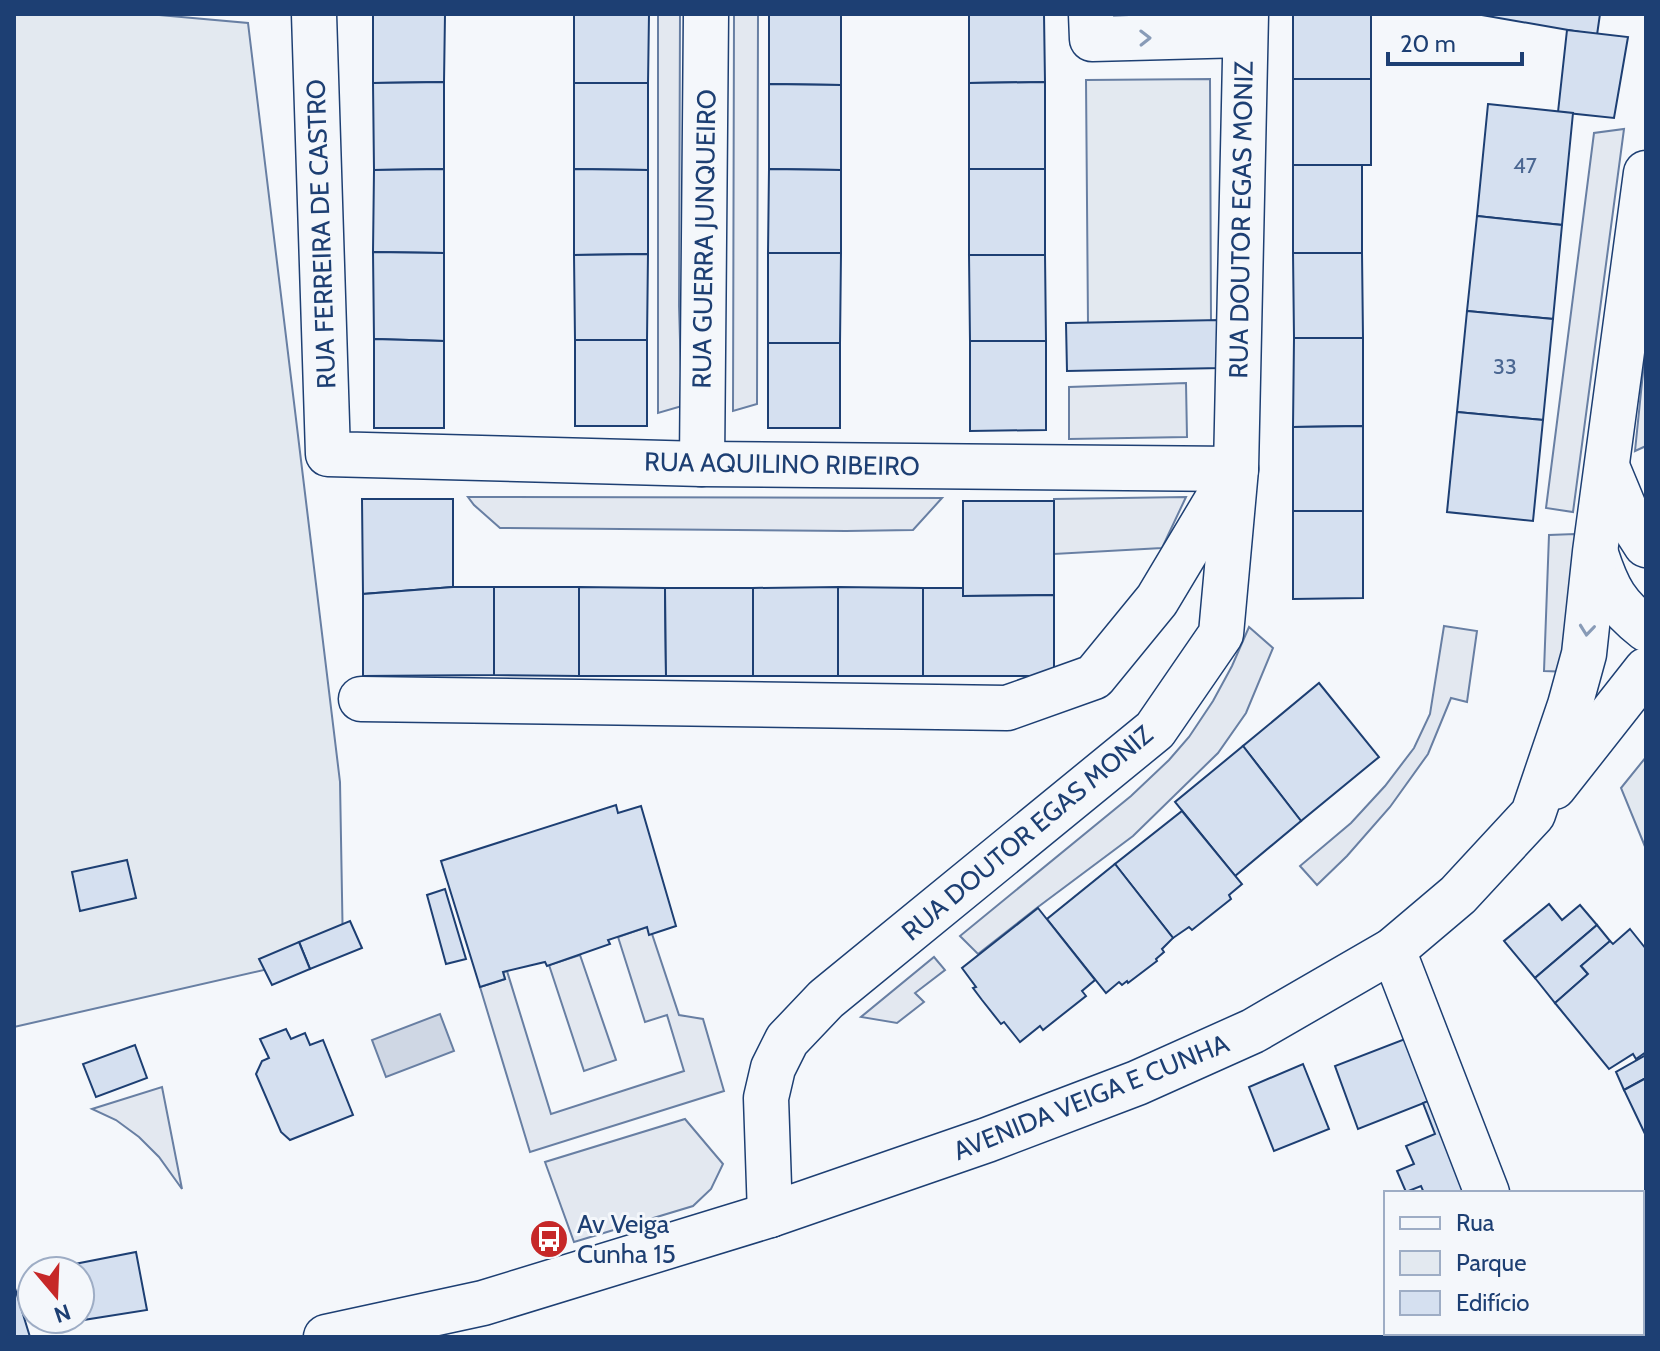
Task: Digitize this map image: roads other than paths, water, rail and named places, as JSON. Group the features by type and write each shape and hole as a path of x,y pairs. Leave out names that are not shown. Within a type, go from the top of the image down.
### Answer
{"street":[{"name":"RUA FERREIRA DE CASTRO","path":"314,14 328,454"},
{"name":"RUA GUERRA JUNQUEIRO","path":"702,464 706,14"},
{"name":"RUA DOUTOR EGAS MONIZ","path":"770,1215 766,1098 773,1068 787,1040 826,999 1155,730 1221,634 1236,469 1246,25 1092,39 1091,14"},
{"name":"AVENIDA VEIGA E CUNHA","path":"326,1337 483,1303 770,1215 987,1140 1137,1083 1253,1031 1393,950 1458,895 1533,814 1584,654 1646,173"},
{"name":"RUA AQUILINO RIBEIRO","path":"328,454 702,464 1236,469"},
{"path":"361,699 1007,708 1094,677 1157,600 1236,469"},
{"name":"AVENIDA VEIGA E CUNHA","path":"1608,469 1628,517 1646,545"},
{"name":"AVENIDA VEIGA E CUNHA","path":"1595,552 1606,584 1620,606 1646,629"},
{"path":"1533,814 1646,670"},
{"path":"1393,950 1486,1191"}],"place":[{"name":"Av Veiga Cunha 15","path":"549,1239"}]}
